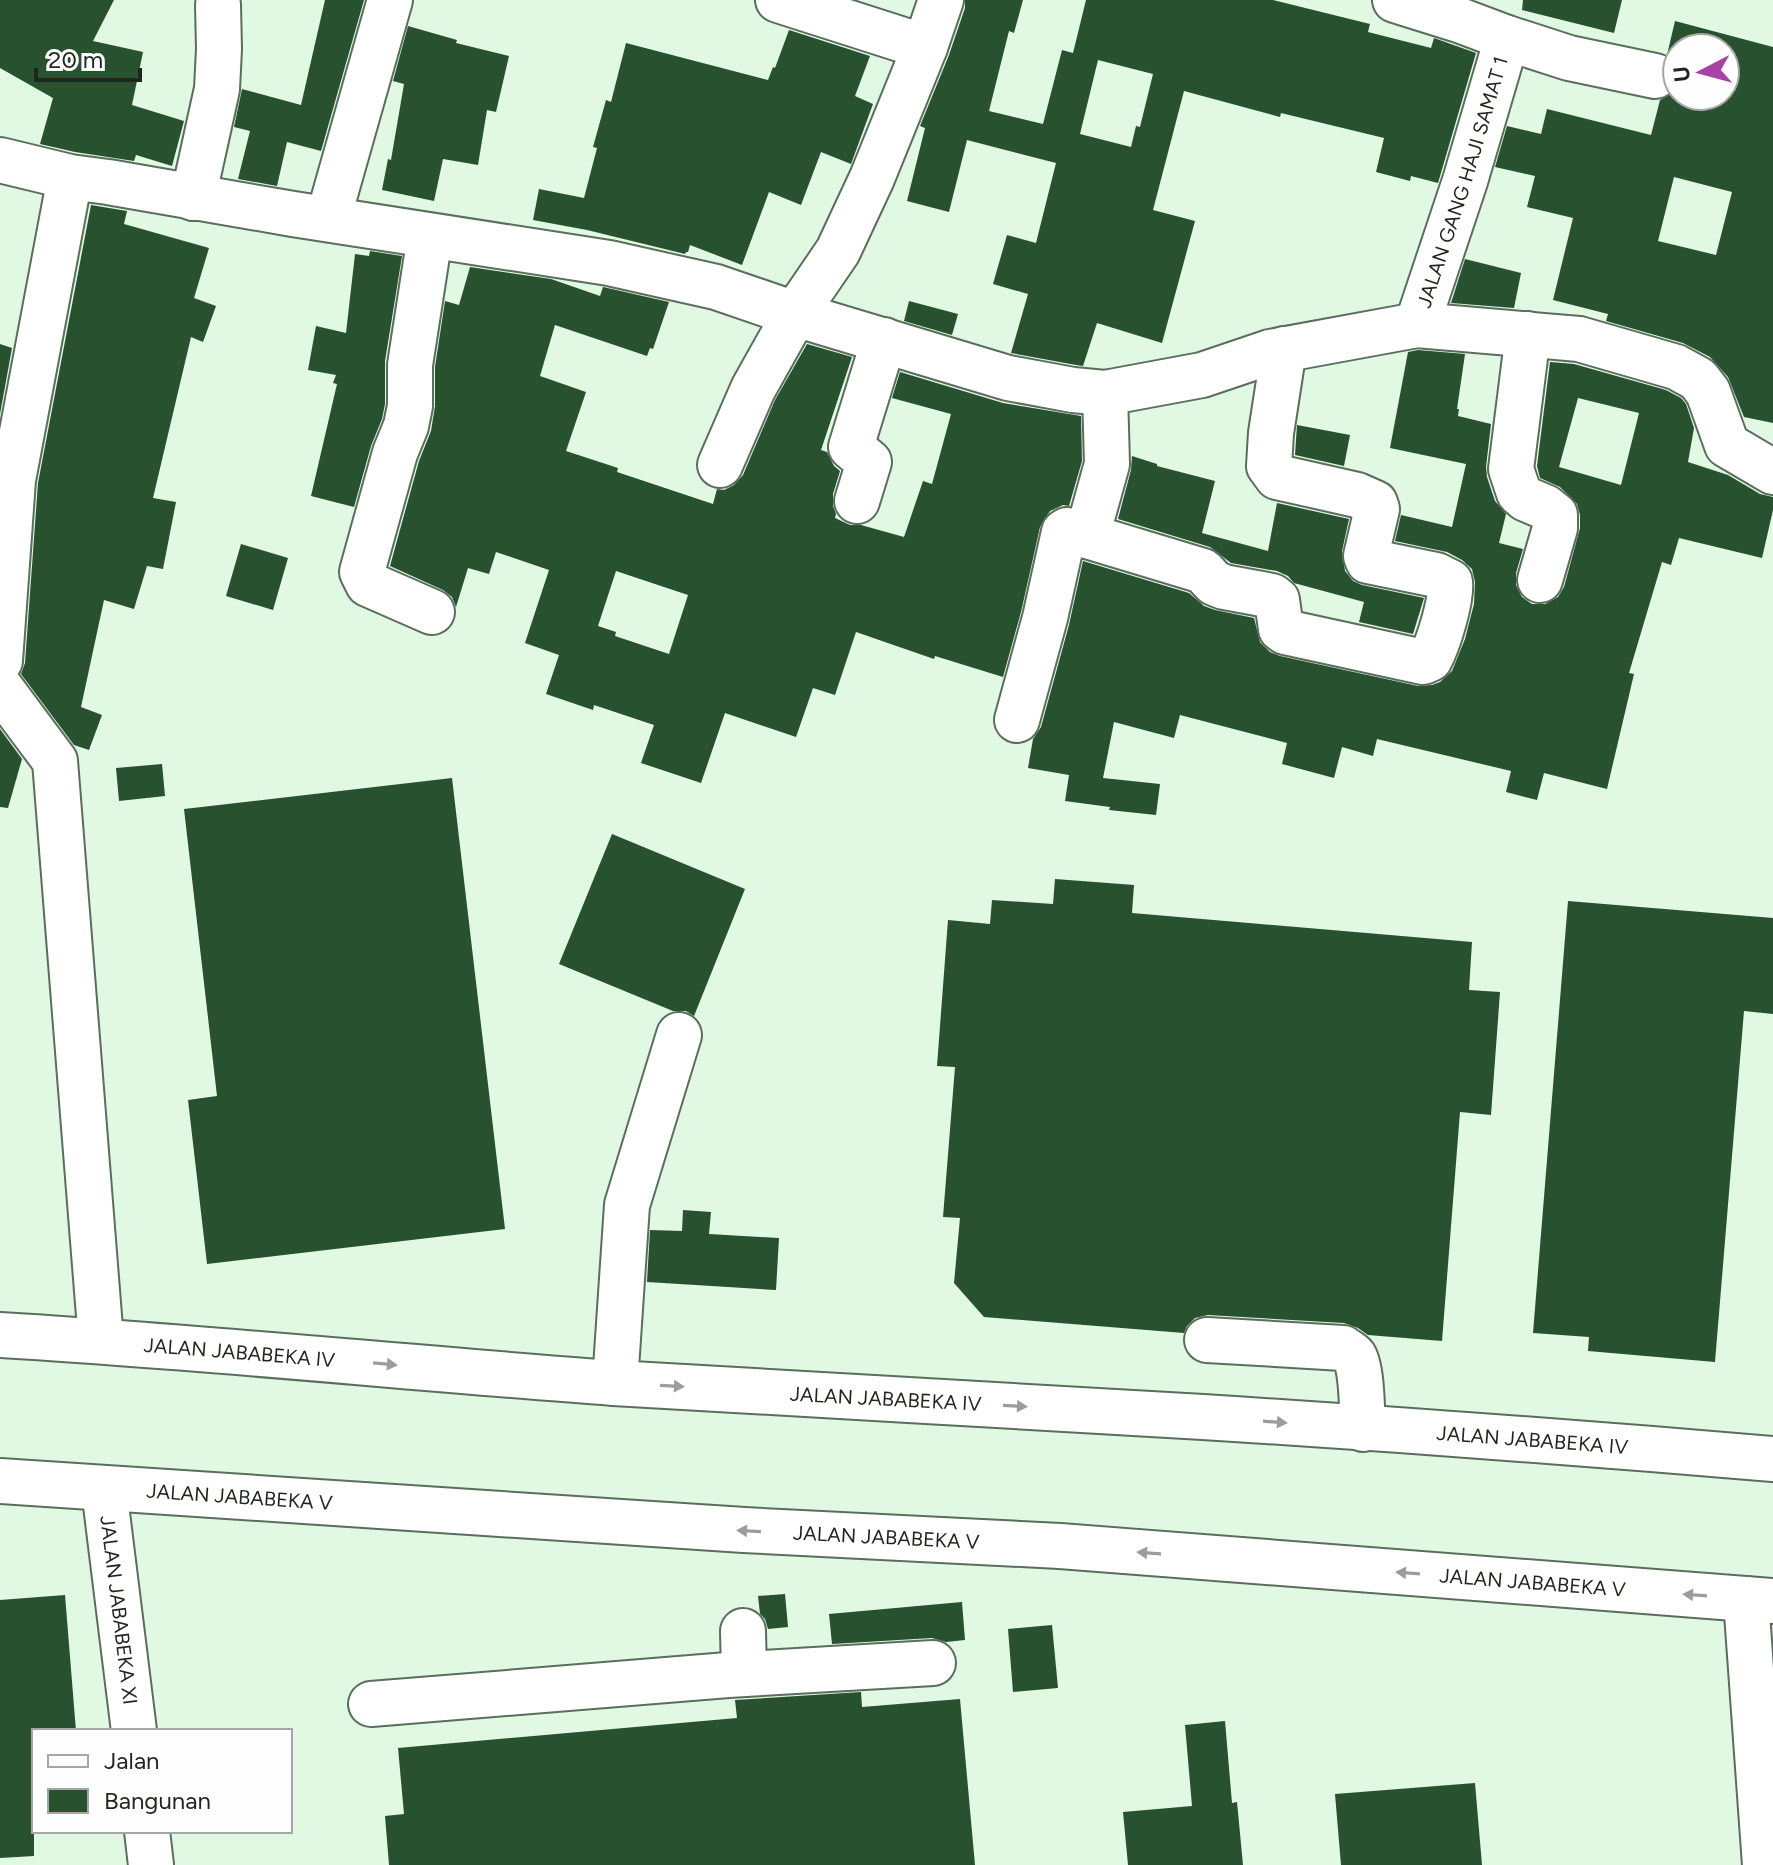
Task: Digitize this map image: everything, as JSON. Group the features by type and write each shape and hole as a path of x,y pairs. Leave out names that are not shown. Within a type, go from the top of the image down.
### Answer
{"street":[{"path":"328,219 390,0"},
{"path":"778,0 925,47"},
{"path":"720,465 753,389 795,314 838,251 872,178 941,0"},
{"path":"1395,0 1569,58 1655,76"},
{"path":"193,198 217,89 218,5"},
{"name":"JALAN GANG HAJI SAMAT 1","path":"1417,325 1465,181 1507,38"},
{"path":"0,160 70,177 193,198 609,263 716,287 1008,378 1073,390 1105,393 1202,375 1270,352 1417,325 1579,339 1676,367 1698,379 1708,392 1727,445 1773,472"},
{"path":"0,661 4,550 13,480 70,177"},
{"path":"430,236 410,365 410,406 406,426 395,453 362,572 368,584 432,612"},
{"path":"1528,334 1511,469 1519,493 1555,515 1555,528 1540,580"},
{"path":"857,501 869,462 851,447 884,340"},
{"path":"1017,720 1067,530 1203,571 1214,583 1224,587 1272,596 1277,600 1281,629 1285,632 1423,662 1430,659 1450,594 1450,582 1436,575 1368,561 1366,556 1377,509 1375,503 1357,495 1277,477 1269,466 1284,349"},
{"path":"1087,536 1107,464 1105,393"},
{"path":"0,687 55,761 101,1341"},
{"path":"615,1383 627,1205 679,1035"},
{"name":"JALAN JABABEKA IV","path":"0,1335 615,1383 1483,1435 1773,1459"},
{"path":"1207,1340 1343,1348 1354,1355 1357,1365 1363,1429"},
{"name":"JALAN JABABEKA V","path":"0,1481 744,1530 1060,1546 1759,1600"},
{"name":"JALAN JABABEKA XI","path":"104,1489 134,1729"},
{"path":"1759,1600 1765,1865"},
{"path":"743,1631 744,1674"},
{"path":"371,1704 744,1674 933,1663"},
{"path":"147,1833 151,1865"}],"building":[{"path":"0,0 114,0 93,41 143,52 132,105 184,121 172,166 136,155 134,161 40,144 53,98 0,68"},
{"path":"325,0 364,0 321,151 287,142 277,186 238,179 250,131 234,127 242,89 301,105"},
{"path":"965,0 1023,0 1014,33 1009,31 989,111 1043,124 1062,50 1073,53 1086,0 1273,0 1370,24 1368,32 1431,48 1434,38 1476,53 1438,183 1411,176 1410,181 1376,172 1384,138 1281,113 1280,117 1184,91 1153,210 1195,221 1162,343 1097,323 1083,366 1011,353 1028,294 993,284 1007,235 1036,243 1056,163 967,140 949,212 907,201 925,128 920,126 965,8","holes":["1098,60 1153,74 1140,127 1136,126 1131,147 1080,134"]},
{"path":"1523,0 1622,0 1614,33 1522,10"},
{"path":"1675,21 1716,32 1672,32"},
{"path":"408,26 457,40 456,43 509,56 496,112 487,110 478,165 443,159 434,201 382,190 388,159 391,160 404,84 393,81"},
{"path":"789,30 870,56 855,96 873,104 851,164 821,152 801,205 769,192 742,265 690,245 685,254 533,220 539,189 584,198 597,148 593,147 606,100 611,102 626,43 768,80"},
{"path":"1741,39 1773,47 1773,423 1744,417 1728,377 1710,357 1683,343 1606,321 1608,314 1553,300 1573,218 1527,207 1535,176 1495,167 1507,126 1541,134 1547,109 1651,135 1660,100 1661,112 1741,112","holes":["1674,177 1732,192 1716,255 1658,241"]},
{"path":"91,205 127,211 124,224 209,248 194,298 216,306 203,342 191,337 153,498 176,502 163,569 147,566 134,609 104,600 81,707 102,715 89,750 74,745 21,674 25,663 38,483"},
{"path":"370,251 402,256 385,361 385,404 354,507 311,496 337,384 333,383 336,375 308,370 316,326 346,333 355,254 369,256"},
{"path":"1465,259 1521,273 1514,308 1451,303"},
{"path":"470,267 551,279 600,296 603,287 669,302 653,349 650,348 647,356 555,325 540,376 586,392 566,451 618,468 617,472 713,504 717,489 724,490 734,485 743,475 775,400 807,344 852,357 821,450 827,452 840,471 833,494 835,518 850,525 904,537 923,481 932,484 951,414 892,398 900,372 1003,403 1081,416 1082,461 1069,506 1063,505 1050,511 1040,527 1003,677 935,656 934,659 856,632 835,695 813,688 796,737 725,713 701,783 641,763 654,725 594,705 593,710 546,694 559,655 525,643 549,570 496,552 489,574 468,568 456,607 452,597 443,590 390,566 419,461 431,431 435,406 435,367 445,301 459,305","holes":["616,571 688,595 669,654 615,636 616,632 598,626"]},
{"path":"909,301 958,314 952,335 904,321"},
{"path":"0,344 12,348 0,414"},
{"path":"1408,352 1465,354 1458,416 1491,424 1487,477 1495,501 1506,514 1499,543 1523,549 1516,585 1522,597 1532,604 1545,604 1558,597 1564,587 1580,528 1577,504 1560,487 1540,478 1537,466 1550,362 1574,364 1666,390 1681,398 1694,428 1688,462 1728,475 1760,494 1773,497 1762,558 1679,538 1671,565 1662,562 1629,673 1634,674 1607,789 1544,773 1537,800 1506,792 1511,771 1377,739 1373,756 1342,747 1334,778 1282,764 1287,743 1180,715 1174,738 1114,722 1103,778 1160,784 1156,815 1065,801 1069,775 1028,768 1033,739 1041,727 1069,625 1083,561 1189,593 1204,606 1215,610 1254,618 1260,642 1270,652 1280,656 1418,686 1440,682 1452,671 1474,604 1472,569 1447,552 1395,541 1401,515 1452,527 1466,464 1390,448","holes":["1578,398 1639,413 1621,485 1559,467"]},
{"path":"1297,425 1350,435 1344,466 1295,455"},
{"path":"1132,456 1215,481 1202,533 1268,551 1277,503 1349,519 1342,551 1345,571 1353,581 1362,585 1424,598 1413,634 1359,622 1364,602 1294,583 1277,571 1231,563 1210,547 1118,519"},
{"path":"241,544 288,558 273,610 226,596"},
{"path":"0,729 22,759 8,808 0,807"},
{"path":"162,764 165,796 119,801 116,768"},
{"path":"452,778 505,1229 207,1264 188,1100 217,1096 184,809"},
{"path":"612,834 745,889 694,1016 686,1011 673,1011 559,964"},
{"path":"1055,879 1134,885 1132,913 1472,942 1469,990 1500,992 1491,1115 1460,1112 1442,1341 1368,1335 1344,1323 1208,1315 1195,1318 1184,1333 984,1317 954,1283 960,1218 943,1217 955,1067 937,1066 948,920 990,924 992,900 1053,904"},
{"path":"1568,901 1773,918 1773,1014 1744,1011 1715,1362 1588,1351 1589,1337 1533,1333"},
{"path":"683,1210 711,1212 709,1234 779,1238 776,1290 647,1282 650,1230 682,1231"},
{"path":"785,1594 788,1627 768,1629 760,1614 758,1596"},
{"path":"65,1595 76,1729 32,1729 34,1856 0,1858 0,1600"},
{"path":"962,1602 965,1640 946,1642 932,1638 832,1644 829,1614"},
{"path":"1052,1625 1058,1688 1013,1692 1008,1629"},
{"path":"861,1692 862,1707 960,1699 975,1865 389,1865 385,1816 404,1814 398,1748 737,1718 735,1700"},
{"path":"1225,1721 1232,1803 1237,1802 1243,1865 1128,1865 1123,1812 1192,1806 1185,1725"},
{"path":"1475,1783 1482,1865 1341,1865 1335,1794"}]}
